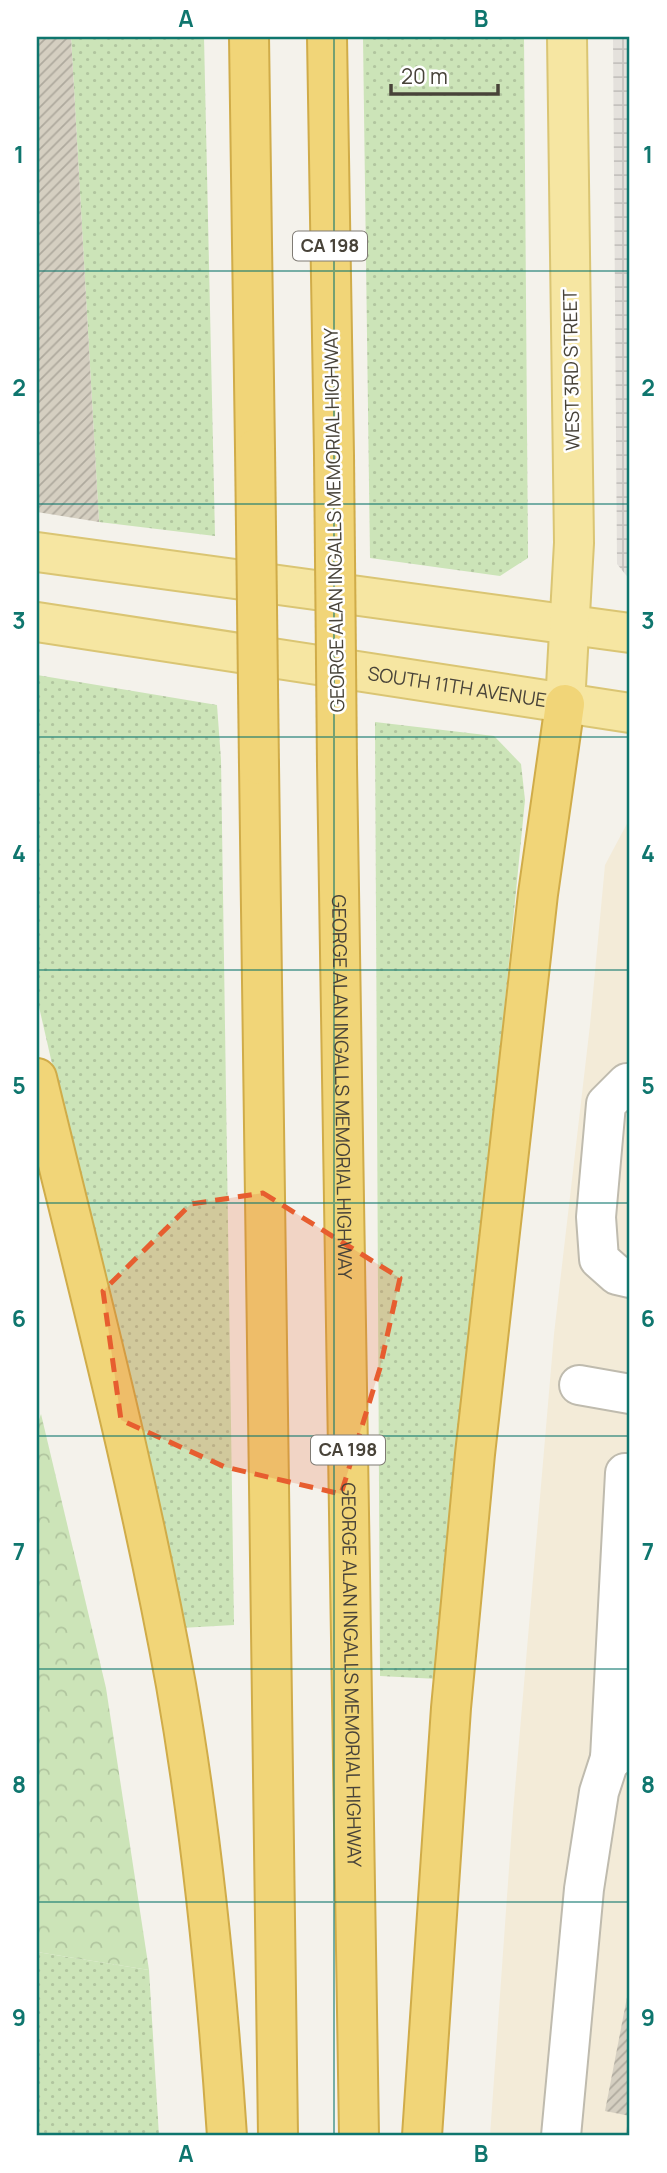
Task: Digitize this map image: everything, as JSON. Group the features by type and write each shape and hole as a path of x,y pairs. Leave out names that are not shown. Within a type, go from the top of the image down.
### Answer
{"highway":[{"path":"249,37 278,2136"},
{"name":"GEORGE ALAN INGALLS MEMORIAL HIGHWAY","path":"327,37 359,2136"},
{"path":"422,2136 451,1707 475,1454 538,894 565,704"},
{"path":"37,1078 133,1475 176,1684 200,1838 227,2136"}],"main road":[{"name":"WEST 3RD STREET","path":"565,704 574,543 567,37"},
{"path":"37,552 630,633"},
{"name":"SOUTH 11TH AVENUE","path":"37,622 630,713"}],"lane":[{"path":"630,1083 607,1104 596,1217 599,1259 617,1275 630,1278"},
{"path":"579,1385 630,1394"},
{"path":"561,2136 583,1889 599,1792 624,1749 625,1473"}],"highlighted area":[{"path":"263,1193 400,1278 380,1368 341,1494 225,1467 121,1420 103,1291 191,1204"}],"shaded area":[{"path":"613,37 630,37 630,580 617,564"},
{"path":"630,818 630,2136 490,2136 513,1812 554,1334 590,1025 605,865"}],"green space":[{"path":"71,37 204,37 215,536 99,522"},
{"path":"363,37 524,37 528,558 500,576 370,558"},
{"path":"37,675 217,705 221,760 234,1625 181,1628 37,998"},
{"path":"375,722 494,736 521,764 525,800 438,1679 380,1676"},
{"path":"41,1414 106,1688 149,1970 37,1952 37,1426"},
{"path":"37,1952 149,1970 159,2136 37,2136"}],"building":[{"path":"37,37 71,37 99,522 37,512"},
{"path":"630,1987 630,2116 605,2111"},
{"path":"629,2117 630,2136 625,2136"}]}
